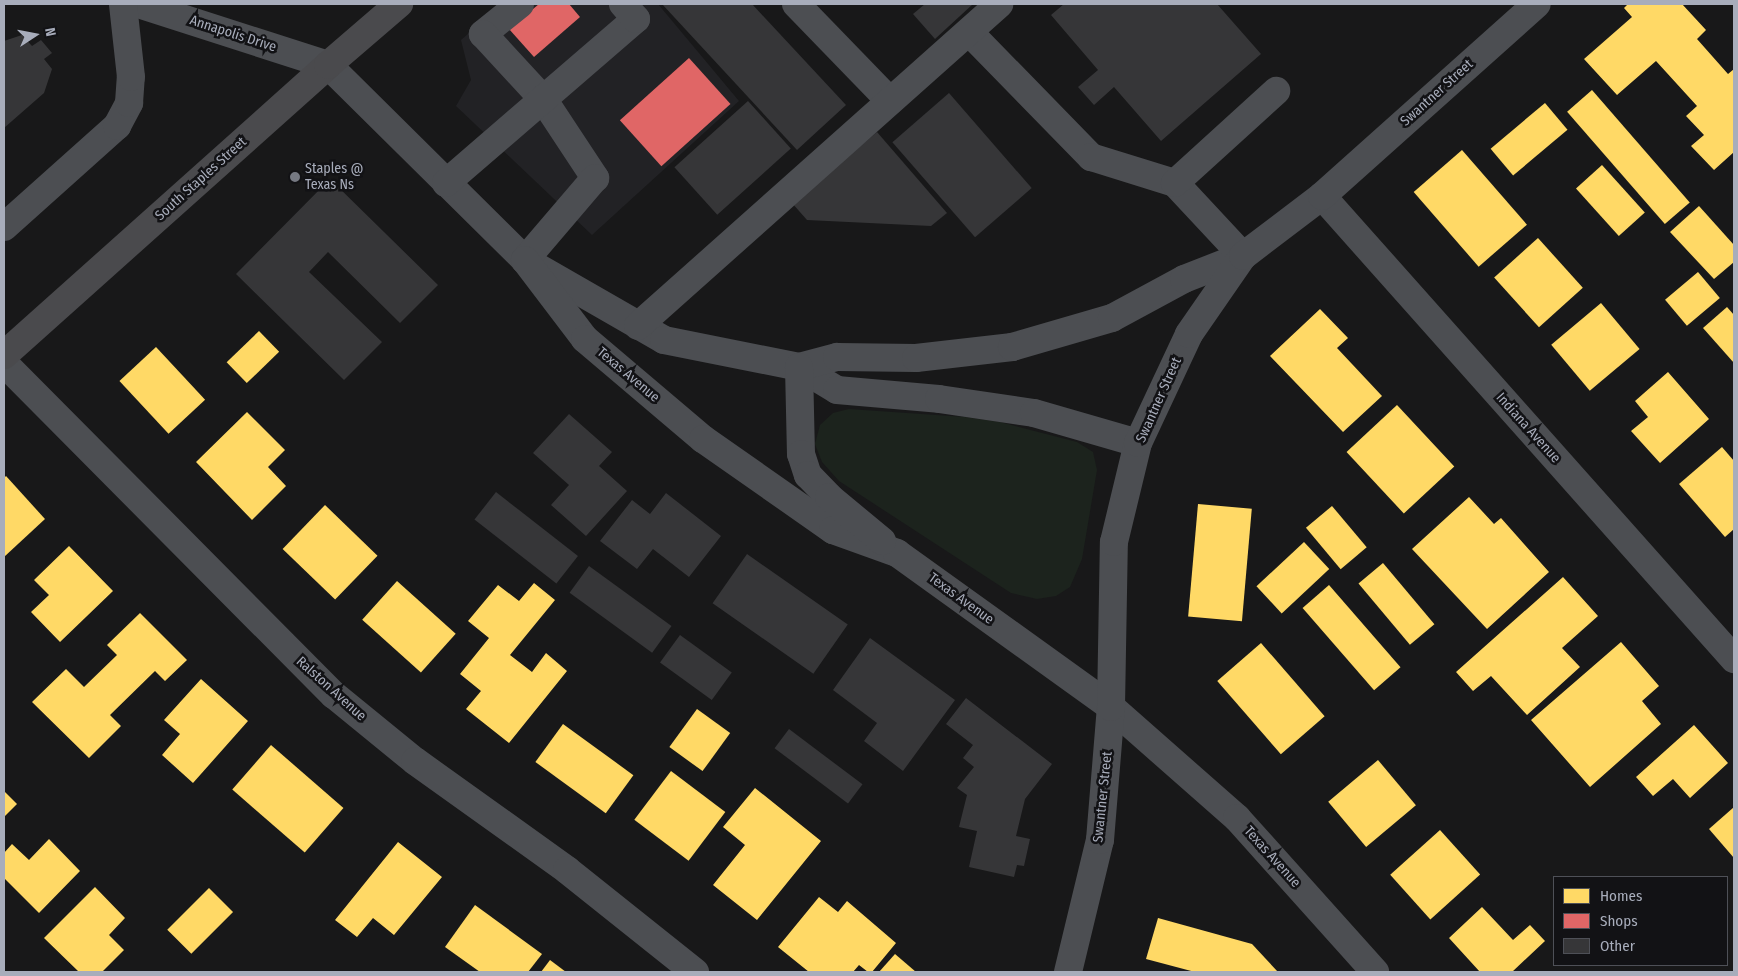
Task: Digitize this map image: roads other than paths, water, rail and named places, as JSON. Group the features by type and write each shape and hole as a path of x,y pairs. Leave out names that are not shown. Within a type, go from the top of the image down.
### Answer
{"main road":[{"name":"South Staples Street","path":"4,355 328,65 399,4"}],"street":[{"path":"4,227 117,126 129,103 131,77 123,4"},
{"name":"Annapolis Drive","path":"138,4 328,65"},
{"path":"520,4 483,34 543,99 595,178 525,260"},
{"path":"446,183 636,19 623,4"},
{"path":"796,4 890,102"},
{"path":"638,326 1000,4"},
{"name":"Swantner Street","path":"1068,972 1100,840 1111,707 1114,542 1138,443 1189,334 1243,256 1322,196 1537,4"},
{"path":"969,32 1091,157 1175,183 1243,256"},
{"name":"Texas Avenue","path":"328,65 525,260 585,339 703,439 833,530 897,552 1111,707 1238,818 1375,972"},
{"path":"1175,183 1276,91"},
{"name":"Indiana Avenue","path":"1322,196 1734,659"},
{"name":"Texas Avenue","path":"799,367 837,357 916,358 1012,347 1112,318 1184,280 1243,256"},
{"name":"Texas Avenue","path":"525,260 664,340 799,367 837,390 939,399 1034,413 1138,443"},
{"name":"Ralston Avenue","path":"4,363 334,695 415,760 567,870 695,972"},
{"path":"799,367 802,454 808,474 828,497 897,552"}],"place":[{"name":"Staples @ Texas Ns","path":"295,177"}]}
